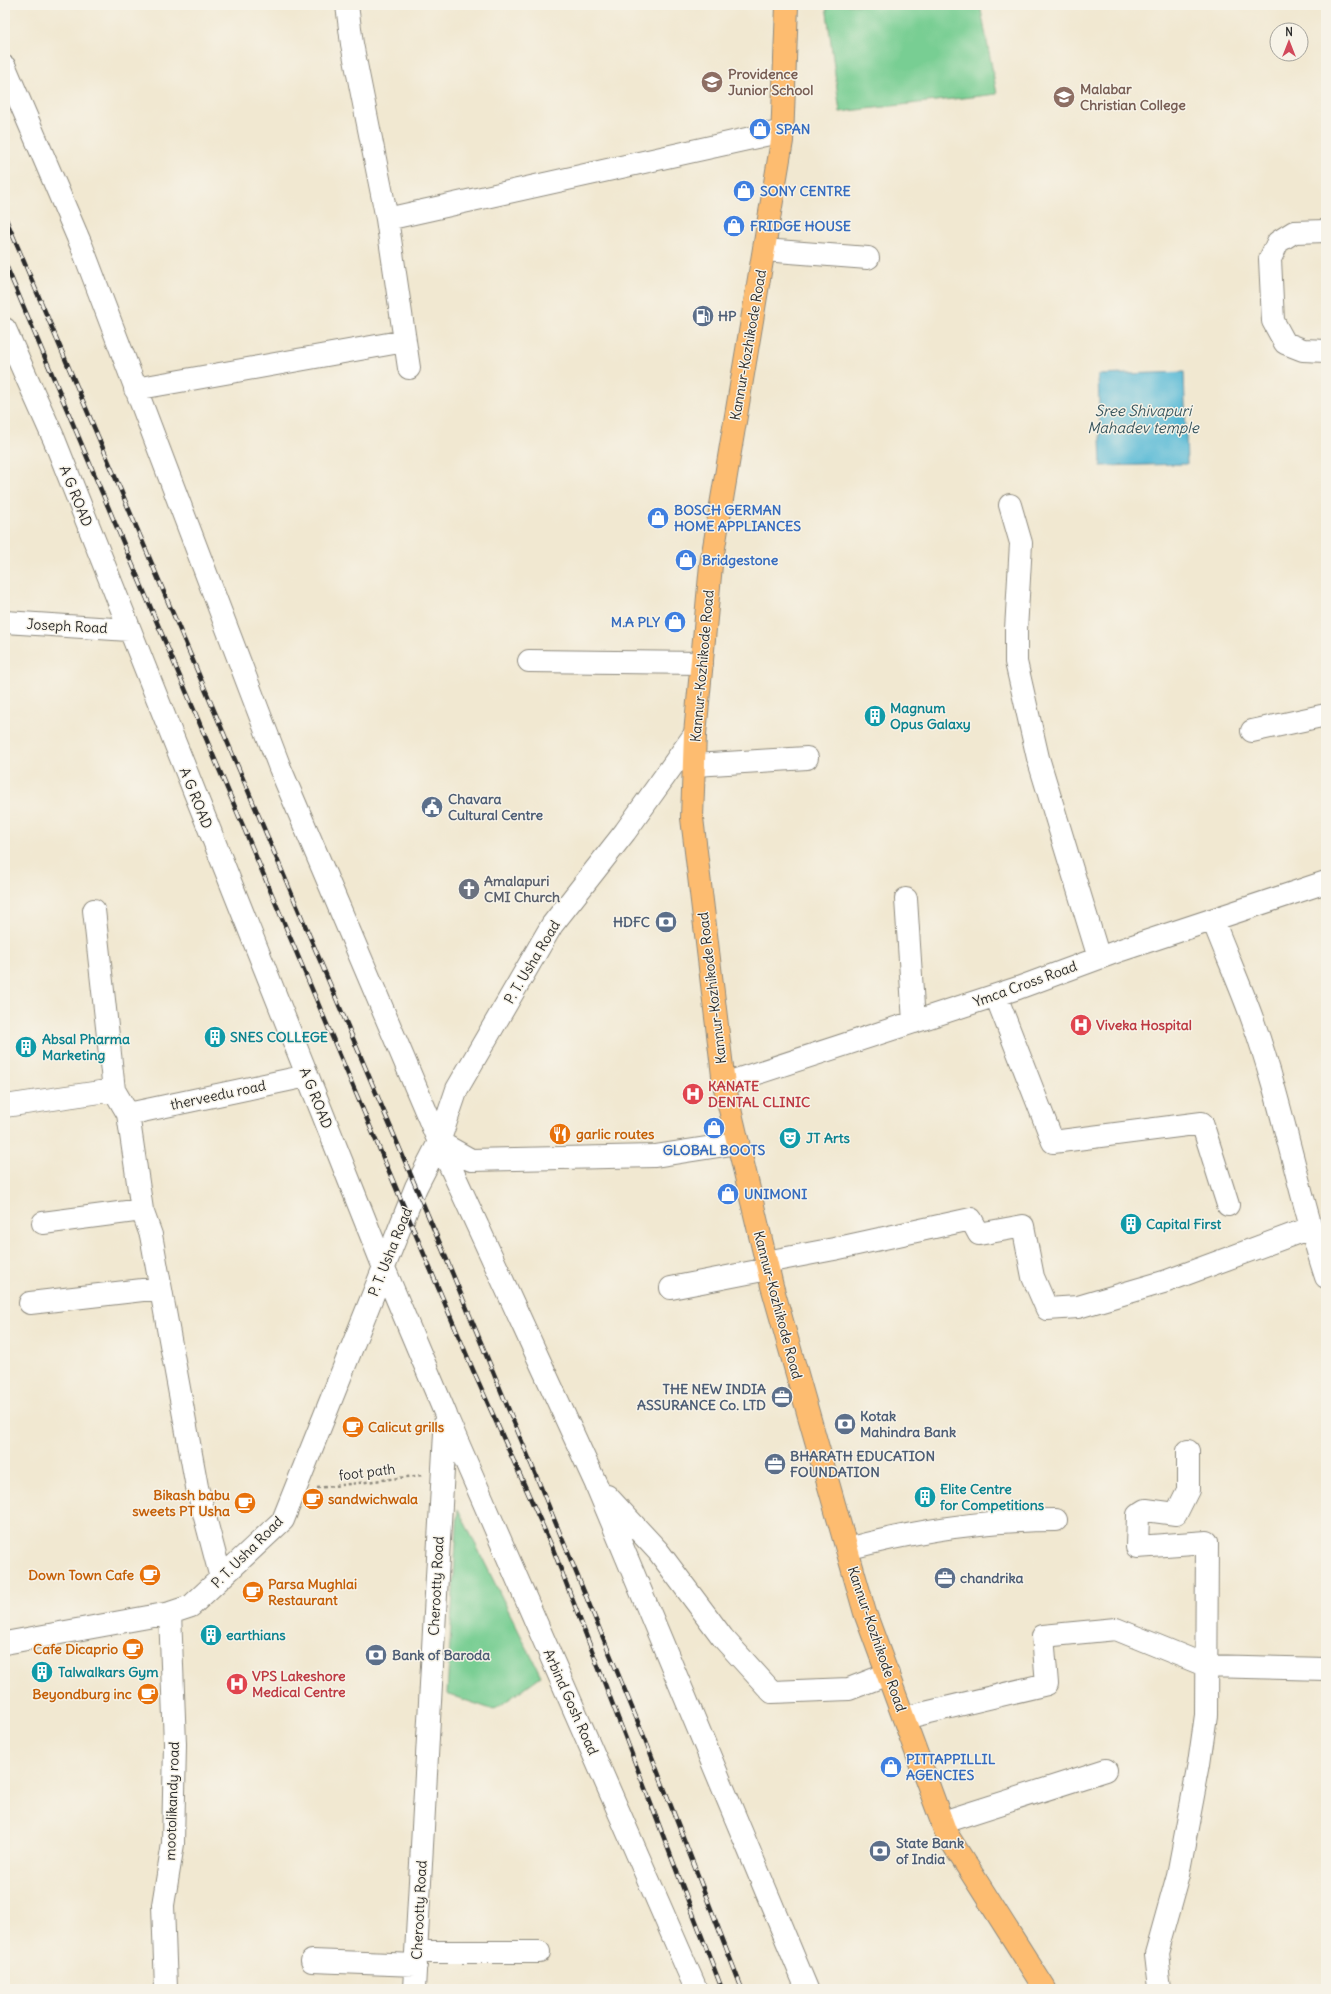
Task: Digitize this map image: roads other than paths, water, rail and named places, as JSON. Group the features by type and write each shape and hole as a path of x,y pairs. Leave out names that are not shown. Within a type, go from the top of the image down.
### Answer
{"main road":[{"name":"Kannur-Kozhikode Road","path":"787,5 783,131 711,565 695,734 692,818 724,1084 767,1266 865,1613 946,1833 1045,1989"}],"street":[{"path":"346,5 352,44 387,219 409,368"},
{"path":"5,67 82,247 280,768 439,1142 596,1484 807,1989"},
{"path":"387,219 783,131"},
{"path":"1326,231 1294,232 1278,242 1270,259 1273,321 1285,343 1303,350 1326,351"},
{"path":"764,250 868,258"},
{"name":"A G ROAD","path":"5,329 54,439 384,1268"},
{"path":"135,388 405,341"},
{"path":"1010,505 1021,543 1016,630 1016,662 1038,758 1099,958"},
{"name":"Joseph Road","path":"5,622 129,630"},
{"path":"529,661 702,663"},
{"path":"1252,731 1326,715"},
{"name":"P. T. Usha Road","path":"5,1643 170,1613 191,1606 283,1520 416,1187 439,1142 457,1089 552,925 625,832 695,734"},
{"path":"695,766 807,758"},
{"name":"Ymca Cross Road","path":"724,1084 996,996 1099,958 1326,882"},
{"path":"906,899 914,1022"},
{"path":"94,910 114,1090 128,1114 142,1210 151,1235 196,1487 222,1578"},
{"path":"1213,920 1253,1022 1282,1120 1310,1228 1326,1277"},
{"path":"996,996 1053,1142 1202,1123 1228,1205"},
{"name":"therveedu road","path":"128,1114 307,1076"},
{"path":"5,1106 114,1090"},
{"path":"439,1142 471,1160 656,1156 738,1143"},
{"path":"43,1223 142,1210"},
{"path":"671,1288 834,1249 971,1219 979,1234 1024,1226 1034,1277 1047,1309 1078,1307 1167,1281 1310,1228"},
{"name":"Cherootty Road","path":"384,1268 446,1415 414,1989"},
{"path":"30,1303 160,1288"},
{"name":"Arbind Gosh Road","path":"446,1415 696,1989"},
{"path":"1160,1989 1156,1954 1178,1875 1199,1764 1206,1715 1207,1542 1137,1547 1138,1515 1146,1510 1176,1514 1188,1490 1188,1451"},
{"path":"596,1484 658,1551 723,1638 772,1692 848,1689 888,1674"},
{"path":"847,1549 897,1537 1014,1520 1056,1520"},
{"name":"mootolikandy road","path":"166,1989 163,1905 173,1844 175,1744 170,1613"},
{"path":"904,1718 1047,1684 1042,1636 1116,1629 1207,1666 1326,1669"},
{"path":"943,1822 1106,1770"},
{"path":"312,1961 539,1952"}],"water":[{"name":"Sree Shivapuri Mahadev temple","path":"1184,372 1187,464 1101,466 1098,375"}],"railway":[{"path":"5,217 446,1258 645,1739 742,1989"},
{"path":"5,263 473,1370 553,1549 722,1989"}],"place":[{"name":"Providence Junior School","path":"712,82"},
{"name":"Malabar Christian College","path":"1064,97"},
{"name":"SPAN","path":"760,129"},
{"name":"SONY CENTRE","path":"744,191"},
{"name":"FRIDGE HOUSE","path":"734,226"},
{"name":"HP","path":"703,316"},
{"name":"BOSCH GERMAN HOME APPLIANCES","path":"658,518"},
{"name":"Bridgestone","path":"686,560"},
{"name":"M.A PLY","path":"675,622"},
{"name":"Magnum Opus Galaxy","path":"875,716"},
{"name":"Chavara Cultural Centre","path":"432,807"},
{"name":"Amalapuri CMI Church","path":"469,889"},
{"name":"HDFC","path":"666,922"},
{"name":"Viveka Hospital","path":"1081,1025"},
{"name":"SNES COLLEGE","path":"215,1037"},
{"name":"Absal Pharma Marketing","path":"26,1047"},
{"name":"KANATE DENTAL CLINIC","path":"693,1094"},
{"name":"GLOBAL BOOTS","path":"714,1128"},
{"name":"garlic routes","path":"560,1134"},
{"name":"JT Arts","path":"790,1138"},
{"name":"UNIMONI","path":"728,1194"},
{"name":"Capital First","path":"1131,1224"},
{"name":"THE NEW INDIA ASSURANCE Co. LTD","path":"782,1397"},
{"name":"Kotak Mahindra Bank","path":"845,1424"},
{"name":"Calicut grills","path":"353,1427"},
{"name":"BHARATH EDUCATION FOUNDATION","path":"775,1464"},
{"name":"Elite Centre for Competitions","path":"925,1497"},
{"name":"sandwichwala","path":"313,1499"},
{"name":"Bikash babu sweets PT Usha","path":"245,1503"},
{"name":"Down Town Cafe","path":"150,1575"},
{"name":"chandrika","path":"945,1578"},
{"name":"Parsa Mughlai Restaurant","path":"253,1592"},
{"name":"earthians","path":"211,1635"},
{"name":"Cafe Dicaprio","path":"133,1649"},
{"name":"Bank of Baroda","path":"376,1655"},
{"name":"Talwalkars Gym","path":"42,1672"},
{"name":"VPS Lakeshore Medical Centre","path":"237,1684"},
{"name":"Beyondburg inc","path":"148,1694"},
{"name":"PITTAPPILLIL AGENCIES","path":"891,1767"},
{"name":"State Bank of India","path":"880,1851"}]}
